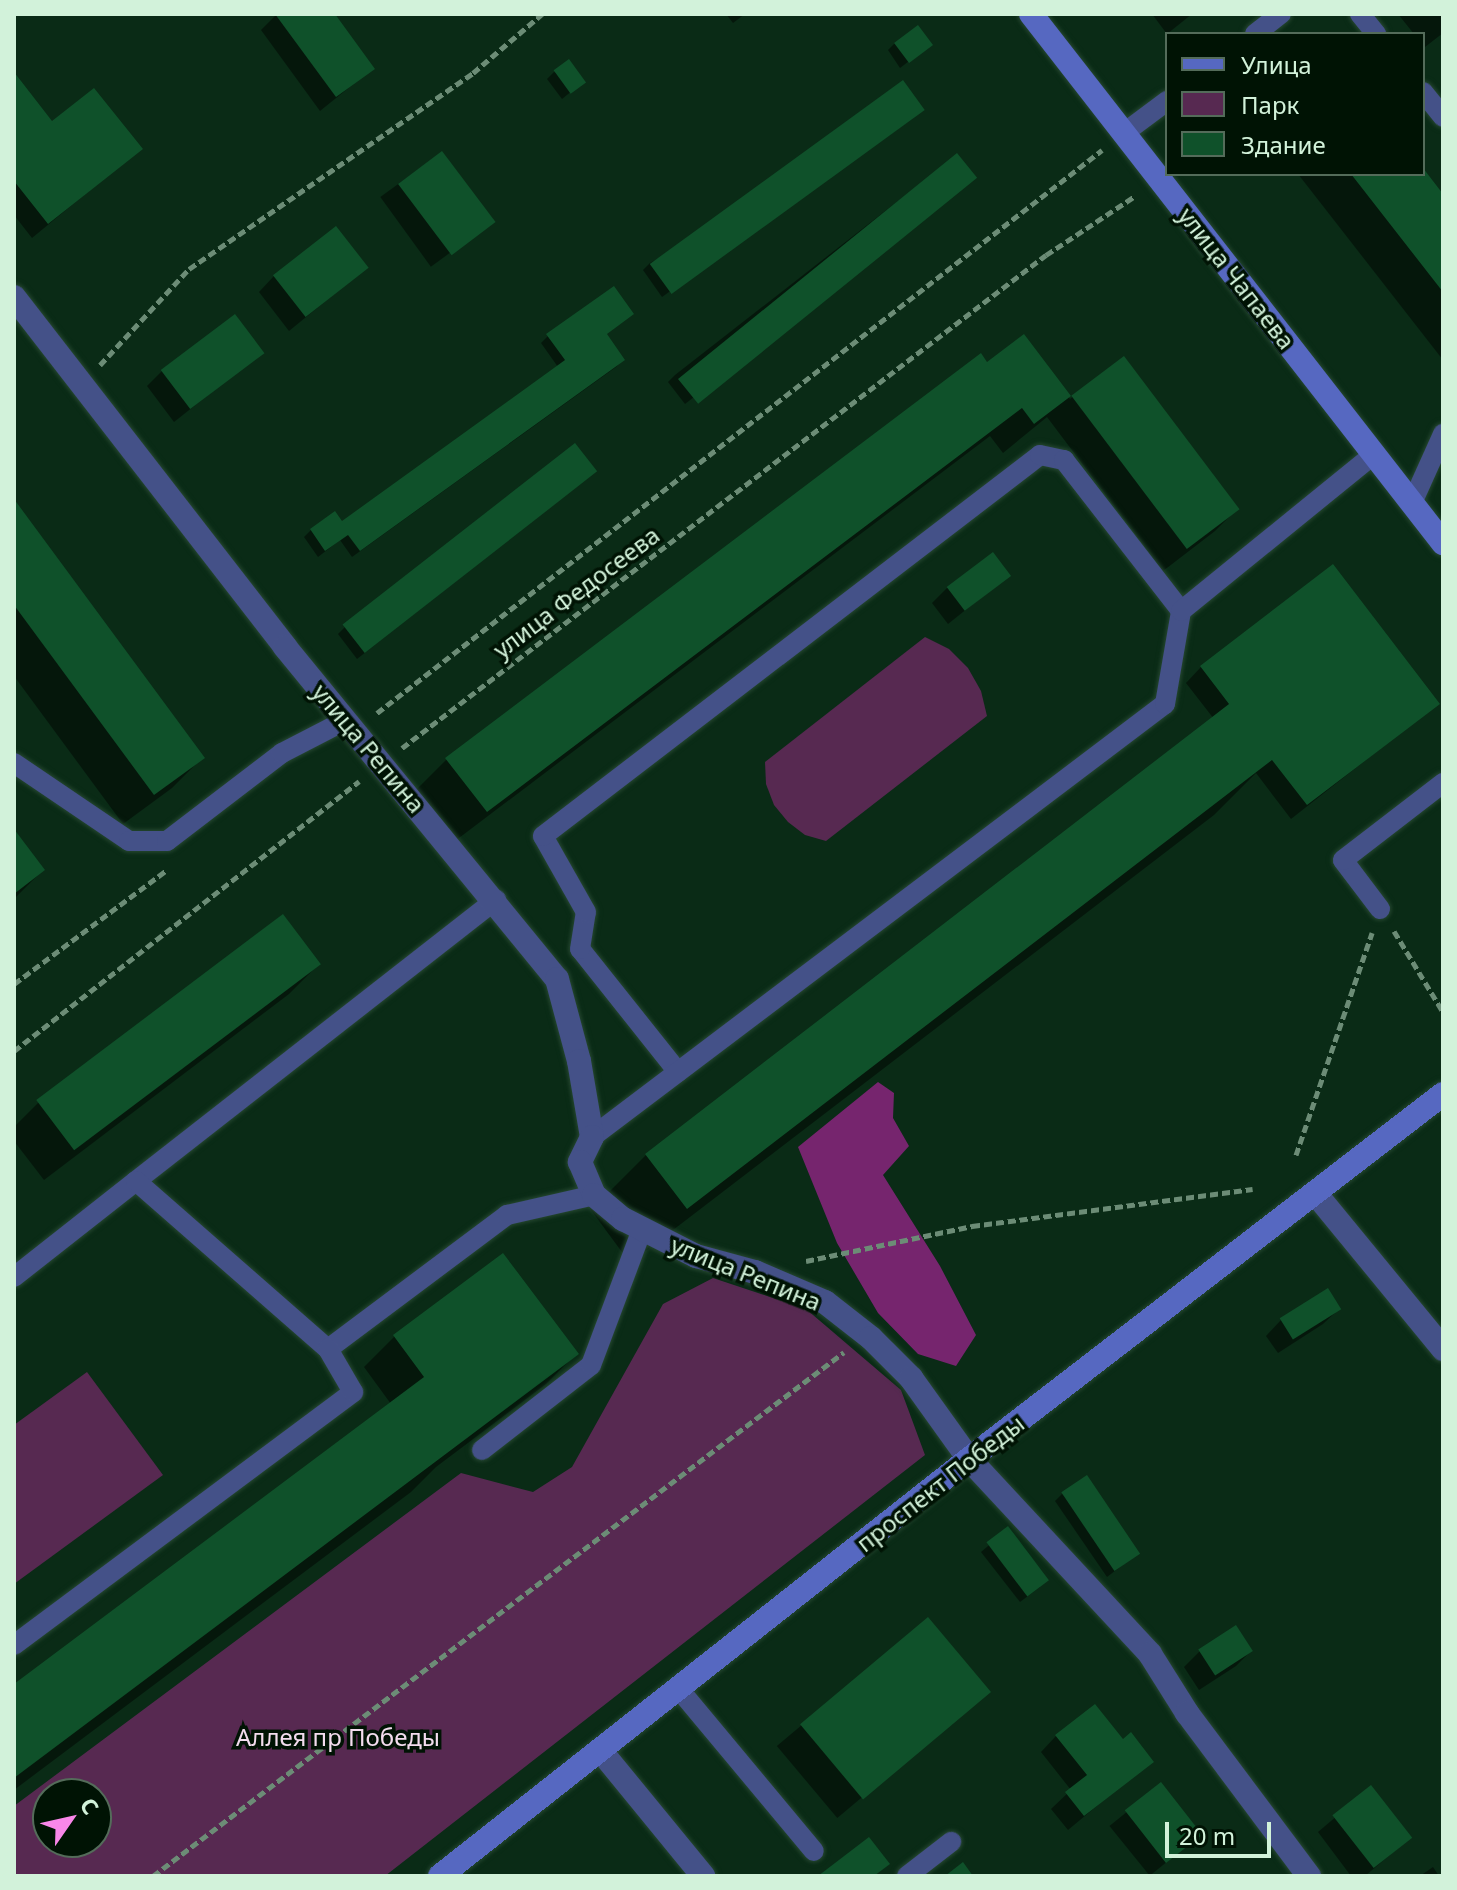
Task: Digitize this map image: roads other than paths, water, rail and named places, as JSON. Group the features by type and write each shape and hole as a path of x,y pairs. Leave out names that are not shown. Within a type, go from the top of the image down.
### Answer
{"street":[{"name":"улица Чапаева","path":"1031,14 1443,543"},
{"name":"улица Репина","path":"14,297 350,726 496,900 557,979 579,1061 592,1137 580,1162 594,1195 623,1219 696,1256 755,1272 825,1302 867,1335 911,1378 969,1459 1150,1654 1187,1713 1309,1876"},
{"name":"проспект Победы","path":"440,1876 969,1459 1443,1094"},
{"path":"1315,1193 1443,1349"},
{"path":"600,1750 703,1876"}],"lane":[{"path":"1258,32 1281,14"},
{"path":"1360,14 1374,32"},
{"path":"1425,94 1443,117"},
{"path":"1124,133 1165,102"},
{"path":"1412,503 1443,434"},
{"path":"592,1137 1165,704 1181,611 1374,454"},
{"path":"678,1072 580,949 586,912 543,836 1040,455 1064,460 1181,611"},
{"path":"14,763 129,841 167,841 282,753 350,726"},
{"path":"1380,909 1343,860 1443,783"},
{"path":"14,1277 496,900"},
{"path":"14,1645 353,1392 328,1349 136,1181"},
{"path":"328,1349 507,1215 594,1195"},
{"path":"482,1450 591,1365 642,1229"},
{"path":"678,1688 814,1851"},
{"path":"907,1876 951,1842"}],"park label":[{"name":"Аллея пр Победы","path":"338,1737"}]}
